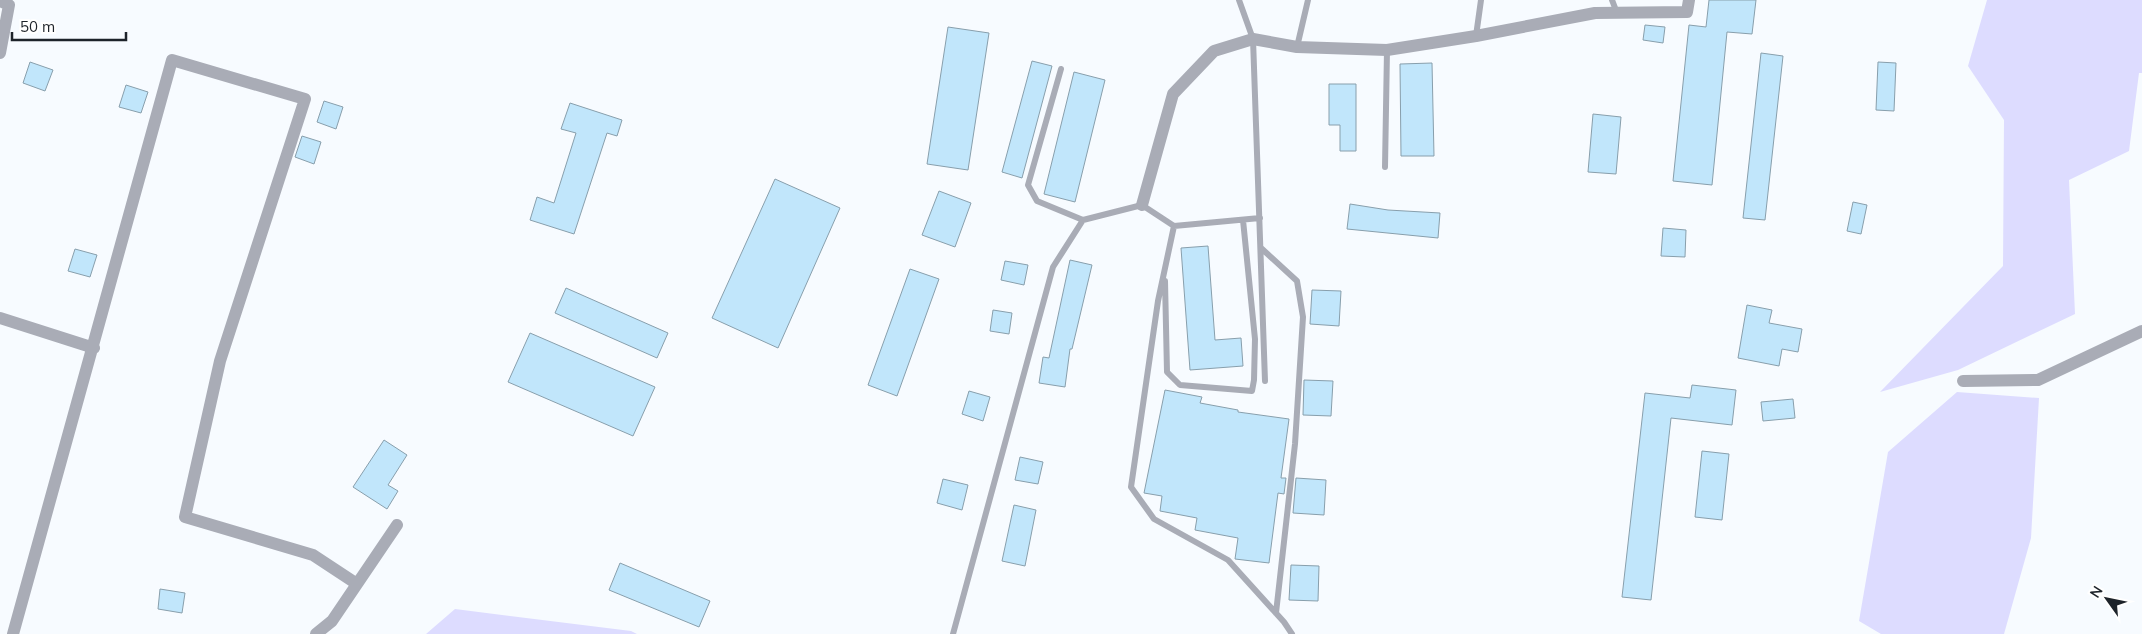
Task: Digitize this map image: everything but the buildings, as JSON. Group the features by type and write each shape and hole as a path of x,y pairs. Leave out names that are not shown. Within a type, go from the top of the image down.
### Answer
{"street":[{"path":"1142,205 1174,94 1214,51 1254,39 1297,47 1386,50 1476,36 1595,13 1687,12 1689,0"},
{"path":"0,1 9,6 0,53"},
{"path":"13,634 94,348 172,60 305,99 220,361 185,517 313,556 357,584"},
{"path":"0,318 94,348"},
{"path":"1963,382 2038,380 2142,331"},
{"path":"316,634 332,621 398,525"}],"lane":[{"path":"1239,0 1254,39 1255,137 1260,218 1265,381"},
{"path":"1297,47 1308,0"},
{"path":"1476,36 1482,0"},
{"path":"1612,0 1617,13"},
{"path":"1385,167 1386,50"},
{"path":"1061,69 1028,185 1036,201 1083,220 1142,205 1174,226 1260,218"},
{"path":"953,634 1054,267 1083,220"},
{"path":"1165,270 1166,372 1180,384 1252,391 1255,339 1243,220"},
{"path":"1174,226 1158,301 1131,487 1154,520 1228,560 1276,613 1292,634"},
{"path":"1261,248 1297,281 1303,317 1296,444 1276,613"}],"shaded area":[{"path":"1987,0 2142,0 2142,73 2139,73 2129,151 2069,180 2075,314 1958,370 1880,392 2003,266 2004,120 1968,66"},
{"path":"1957,392 2039,398 2031,538 2004,634 1881,634 1859,621 1888,452"},
{"path":"455,609 631,631 637,634 426,634"}]}
